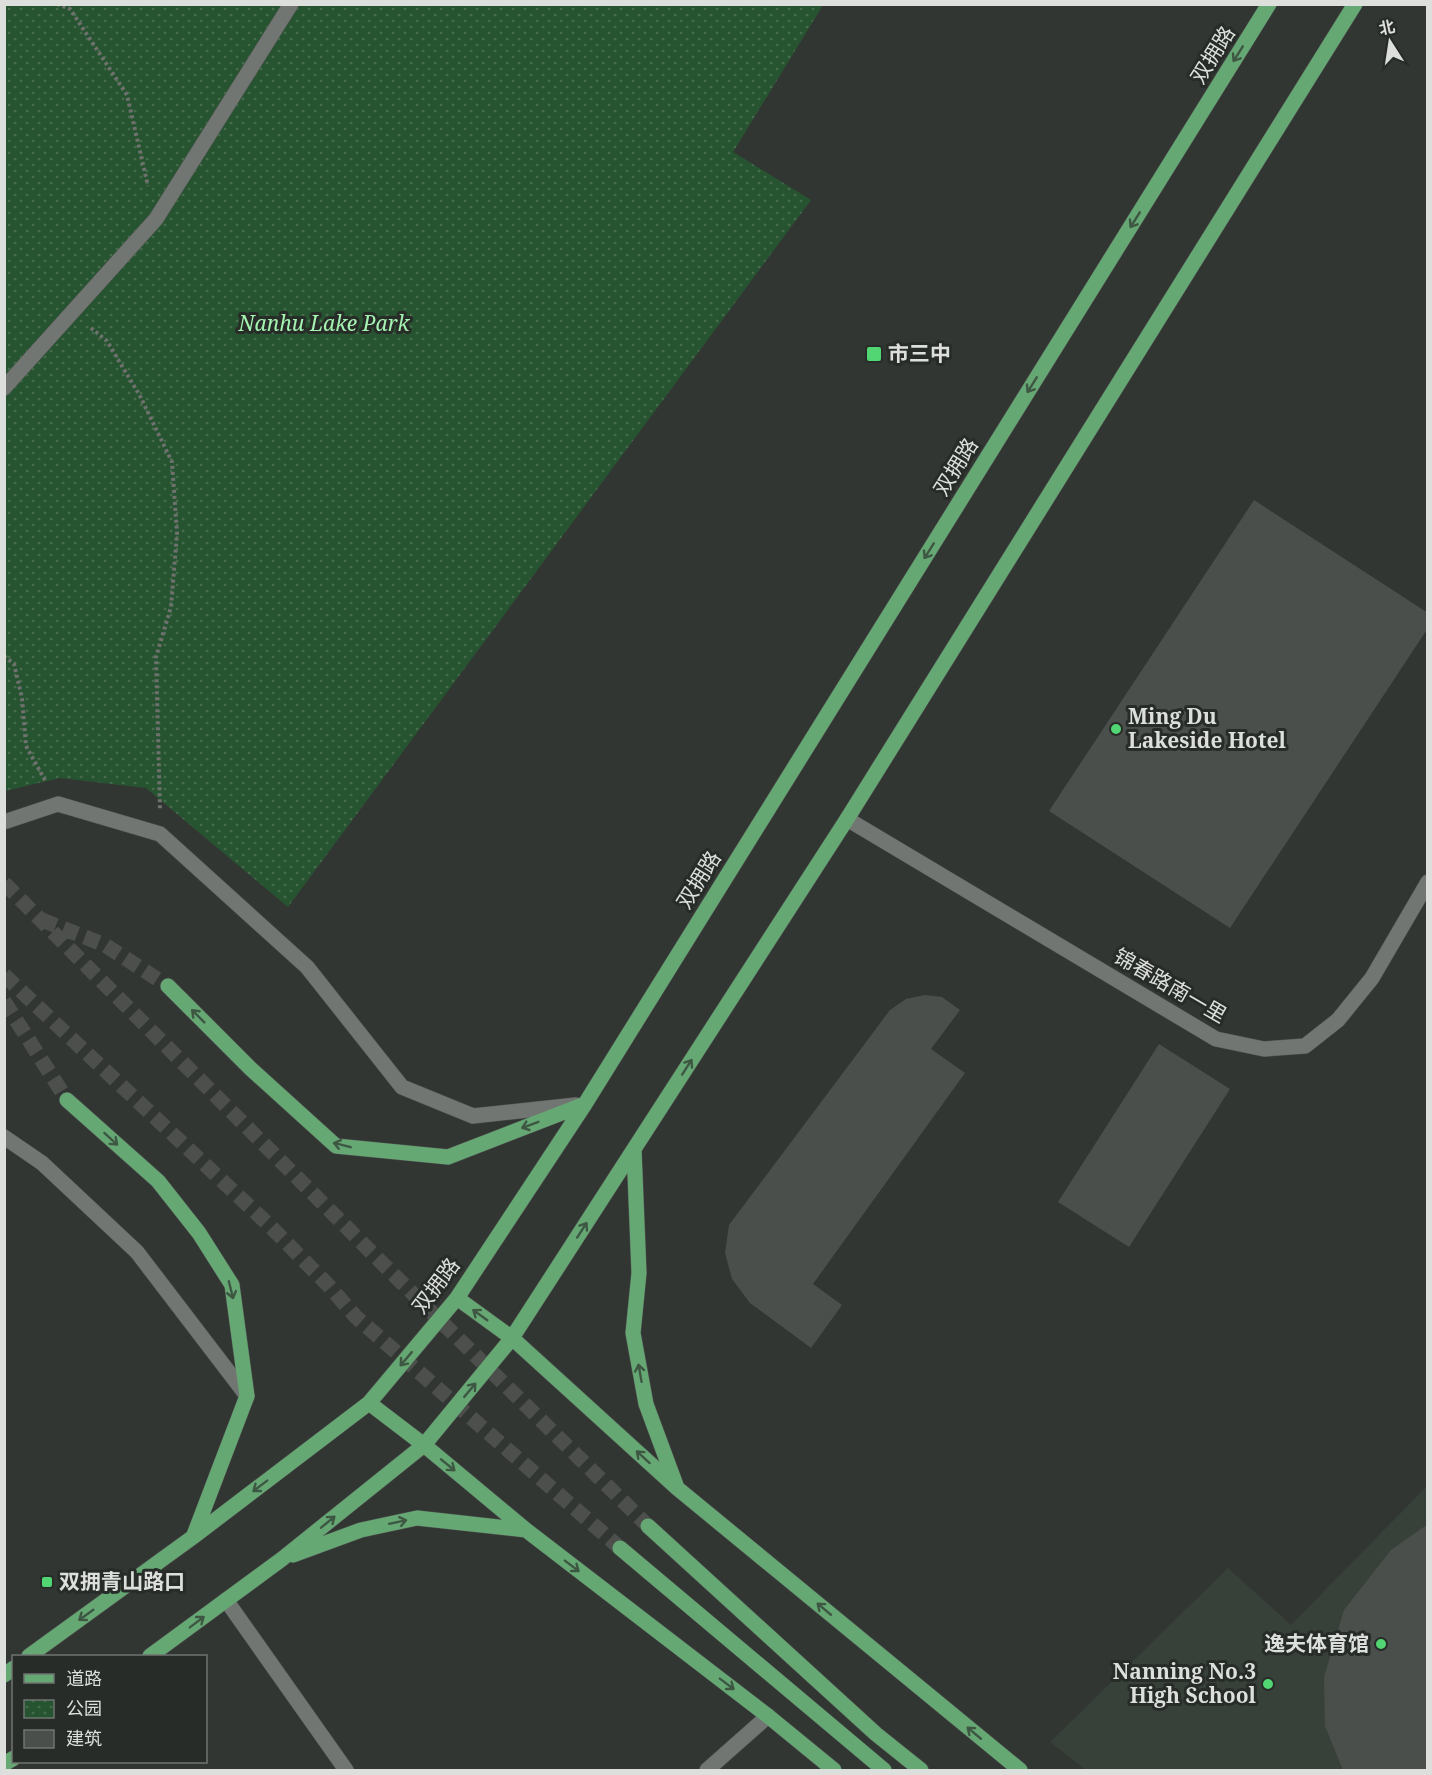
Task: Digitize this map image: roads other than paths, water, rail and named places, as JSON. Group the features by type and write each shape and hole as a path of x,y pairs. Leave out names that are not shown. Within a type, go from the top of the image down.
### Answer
{"main road":[{"name":"双拥路","path":"30,1655 193,1537 369,1403 457,1298 585,1104 1269,4"},
{"path":"151,1655 282,1559 424,1445 512,1338 847,819 1355,4"},
{"path":"168,987 251,1069 336,1146 448,1157 585,1104"},
{"path":"67,1100 158,1181 199,1233 232,1285 247,1396 193,1537"},
{"path":"634,1149 639,1273 633,1333 646,1404 677,1488"},
{"path":"457,1298 512,1338 677,1488 1020,1770"},
{"path":"369,1403 424,1445 526,1530 768,1716 834,1770"},
{"path":"282,1559 361,1530 417,1518 526,1530"},
{"path":"648,1526 876,1734 921,1770"},
{"path":"621,1548 884,1770"}],"street":[{"path":"4,388 156,219 291,4"},
{"path":"4,822 58,804 160,834 307,967 402,1087 473,1116 585,1104"},
{"name":"锦春路南一里","path":"847,819 1216,1039 1264,1049 1305,1046 1338,1020 1372,978 1428,882"},
{"path":"4,1137 42,1163 137,1252 247,1396"},
{"path":"226,1600 346,1770"},
{"path":"706,1770 768,1716"}],"tunnel":[{"path":"4,883 392,1273 648,1526"},
{"path":"42,920 105,945 168,986"},
{"path":"4,975 269,1225 356,1317 620,1548"},
{"path":"4,1001 67,1100"}],"place":[{"name":"市三中","path":"874,354"},
{"name":"Ming Du Lakeside Hotel","path":"1116,729"},
{"name":"双拥青山路口","path":"47,1582"},
{"name":"逸夫体育馆","path":"1381,1644"},
{"name":"Nanning No.3 High School","path":"1268,1684"}],"park label":[{"name":"Nanhu Lake Park","path":"324,324"}]}
